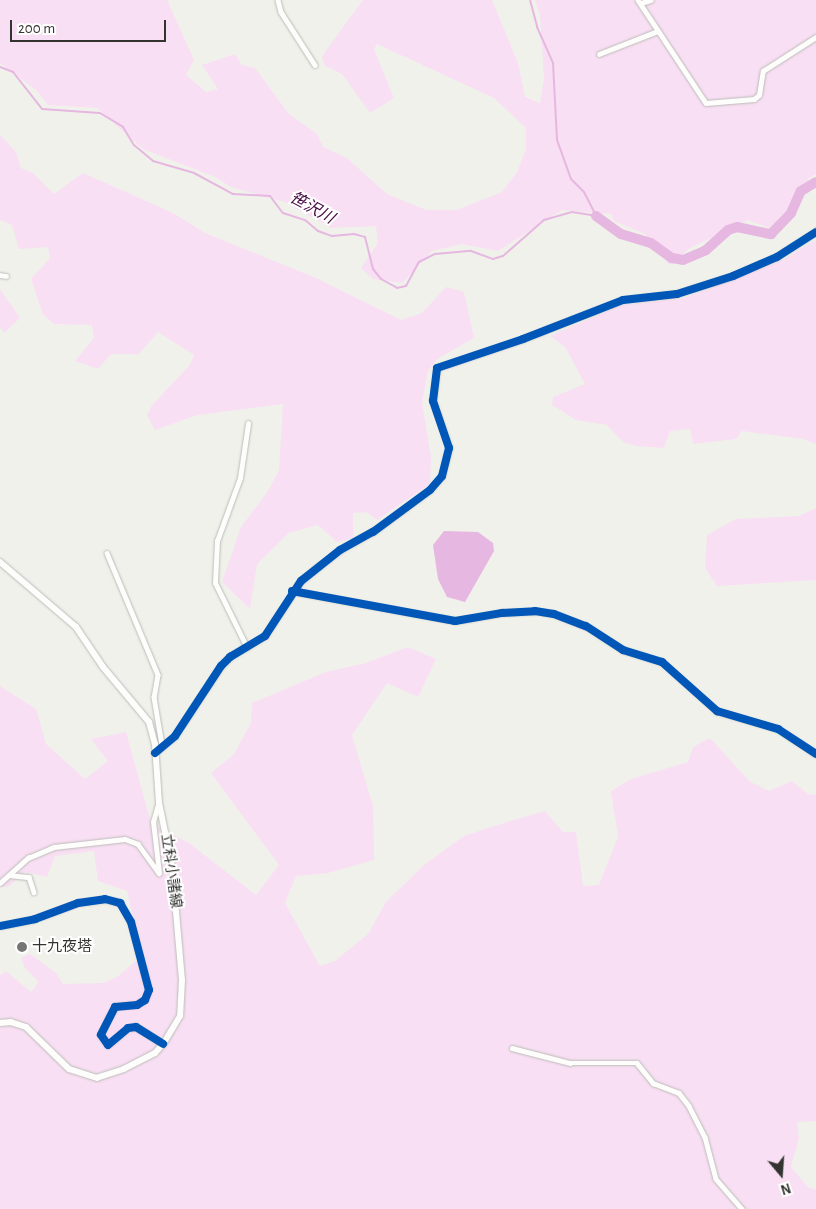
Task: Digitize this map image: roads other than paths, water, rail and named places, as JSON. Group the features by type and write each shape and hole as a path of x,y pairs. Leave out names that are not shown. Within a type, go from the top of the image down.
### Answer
{"main road":[{"name":"立科小諸線","path":"0,562 64,615 87,640 103,667 141,709 149,722 156,753 159,803 172,866 182,980 180,1016 163,1044 154,1053 124,1069 92,1078 69,1069 26,1027 11,1022 0,1023"}],"street":[{"path":"278,0 281,12 315,65"},
{"path":"651,0 640,2 706,103 754,99 759,95 763,71 816,38"},
{"path":"599,54 658,31"},
{"path":"156,753 175,736 222,666 230,657 247,648 269,630 292,591 315,568 373,532 430,490 442,476 449,448 433,401 437,368 523,339 623,300 677,294 733,276 777,257 816,232"},
{"path":"0,275 6,276"},
{"path":"247,648 215,583 217,541 240,478 248,424"},
{"path":"107,553 158,675 154,698 162,745 156,753"},
{"path":"292,591 455,621 502,613 535,611 554,614 586,626 623,650 662,662 716,711 778,729 816,754"},
{"path":"0,883 28,858 54,847 125,839 138,844 160,874 153,822 159,803"},
{"path":"9,875 29,877 34,892"},
{"path":"0,926 35,919 78,903 104,900 120,903 131,922 148,990 144,1000 137,1005 115,1007 101,1035 108,1045 128,1028 136,1027 163,1044"},
{"path":"512,1048 570,1063 637,1063 653,1083 679,1094 689,1106 705,1137 716,1178 742,1209"}],"waterway":[{"path":"530,0 537,27 553,63 557,140 571,179 584,192 596,216"},
{"name":"笹沢川","path":"0,67 13,72 42,109 100,113 123,127 134,145 153,161 194,173 233,194 270,196 283,213 305,220 318,231 332,236 354,234 365,237 373,269 381,279 397,288 406,286 419,262 435,254 471,251 493,259 503,256 544,220 572,212 596,216"},
{"name":"笹沢川","path":"596,216 621,234 651,243 672,258 683,260 706,250 728,230 737,227 771,234 791,213 801,191 816,182"}],"place":[{"name":"十九夜塔","path":"22,947"}]}
